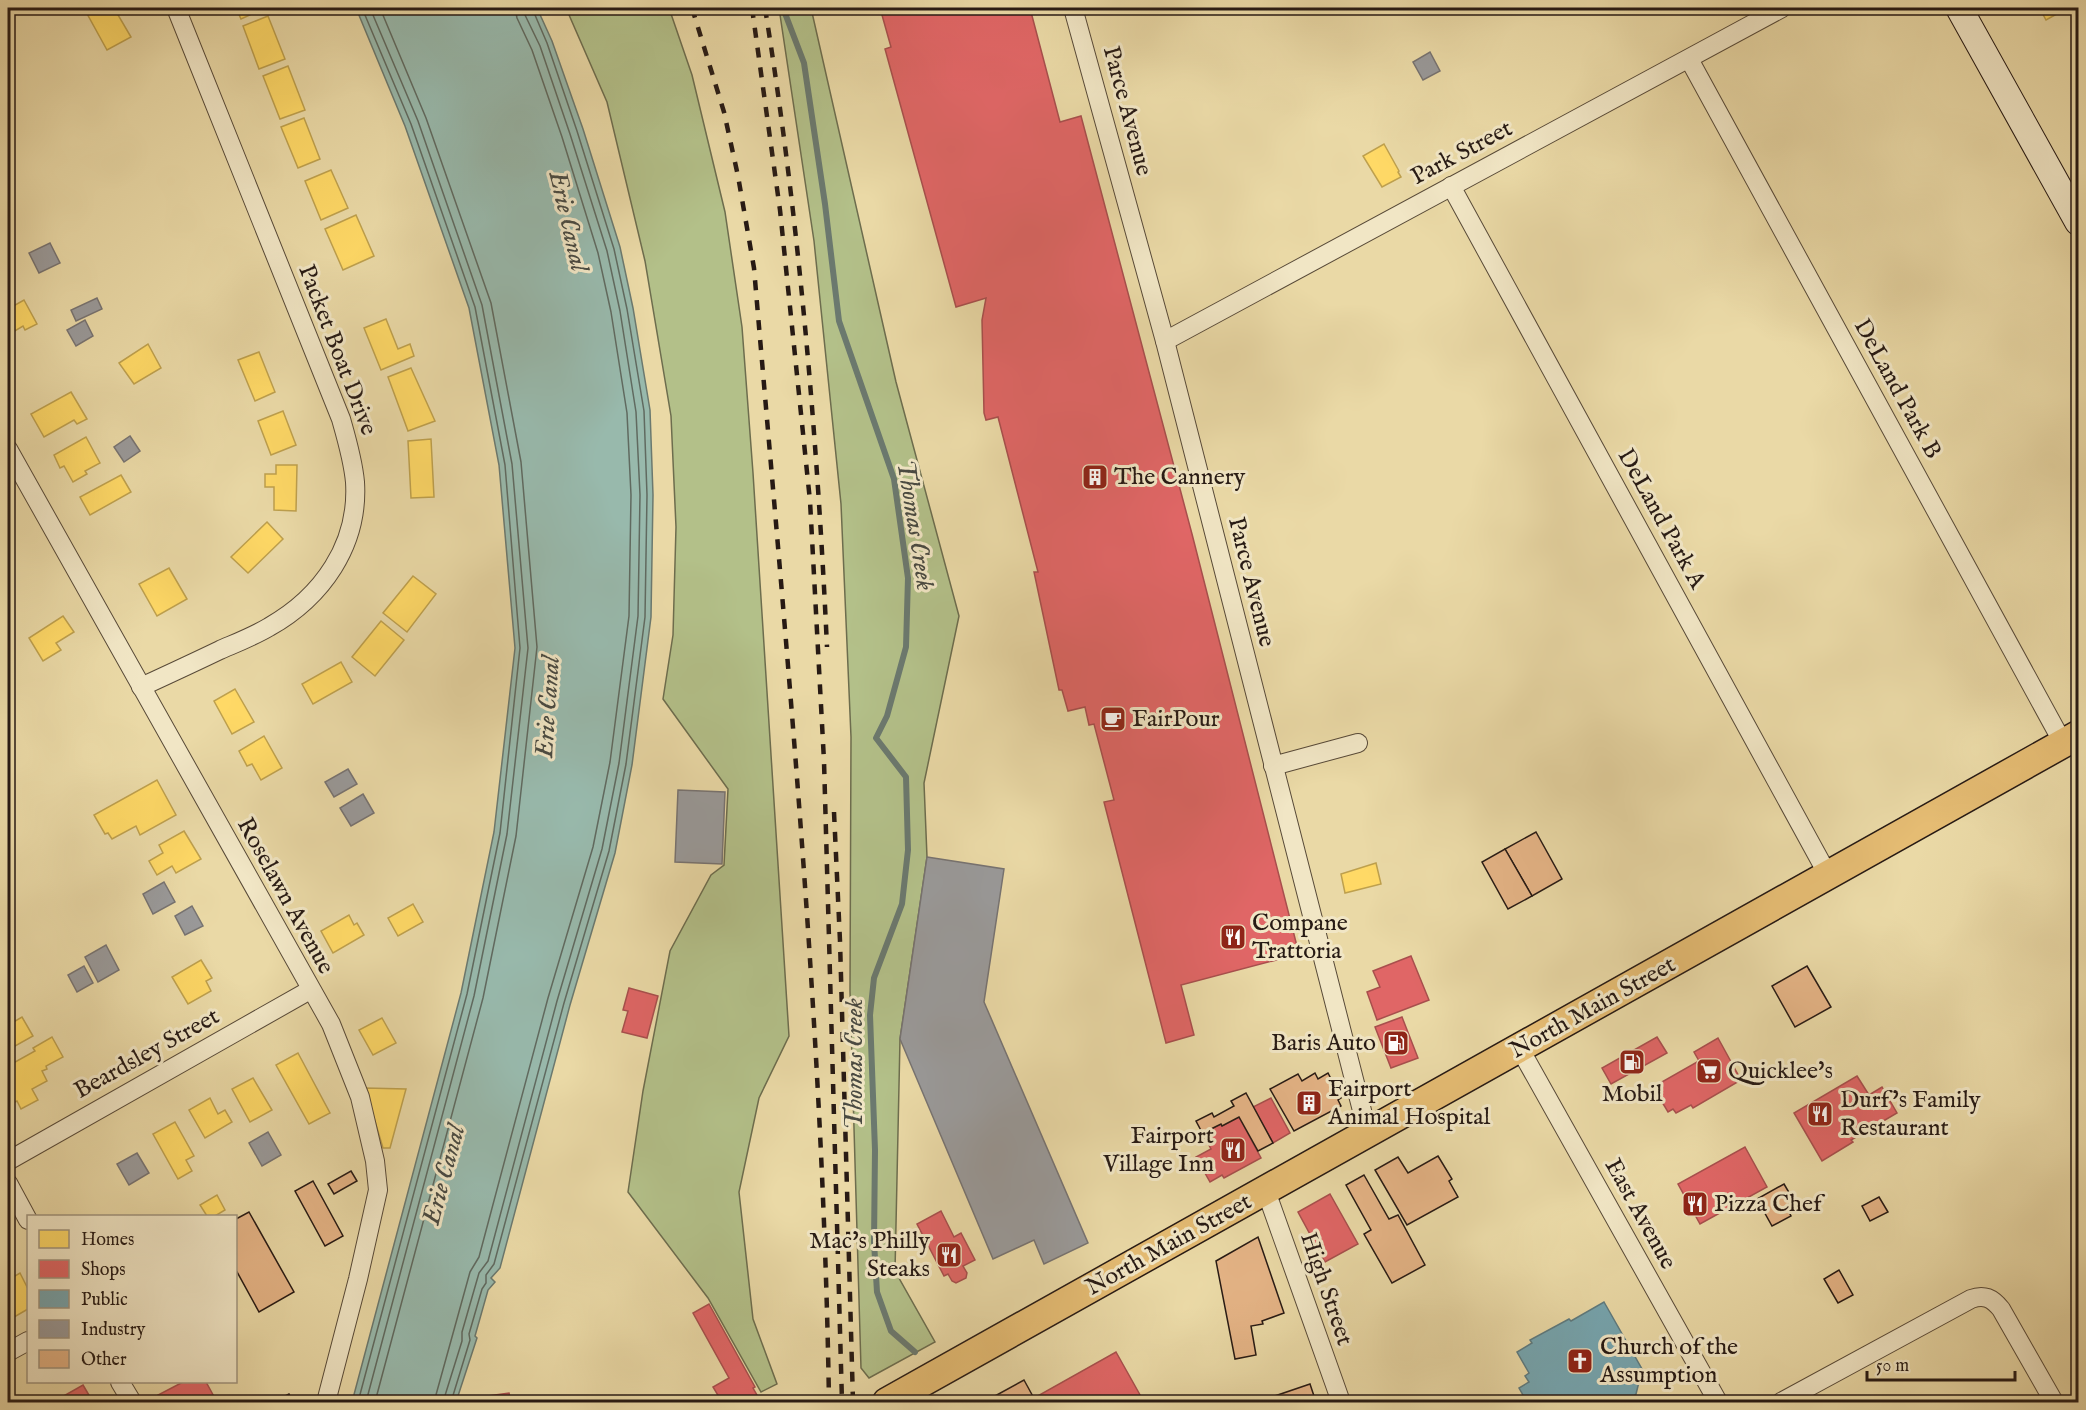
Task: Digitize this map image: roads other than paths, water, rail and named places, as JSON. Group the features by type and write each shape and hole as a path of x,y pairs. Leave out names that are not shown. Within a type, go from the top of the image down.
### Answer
{"main road":[{"path":"1959,8 2079,222"},
{"name":"North Main Street","path":"895,1400 2071,739"}],"street":[{"name":"Packet Boat Drive","path":"141,687 269,627 297,609 320,587 336,565 347,537 354,507 355,483 351,453 340,419 176,8"},
{"name":"Parce Avenue","path":"1073,8 1165,341 1368,1134"},
{"name":"Park Street","path":"1165,341 1782,8"},
{"name":"DeLand Park B","path":"1689,59 2071,739"},
{"name":"DeLand Park A","path":"1451,186 1828,875"},
{"name":"Roselawn Avenue","path":"8,449 331,1024 360,1097 375,1161 378,1190 326,1402"},
{"path":"1273,766 1358,743"},
{"name":"Beardsley Street","path":"8,1161 310,990"},
{"name":"East Avenue","path":"1520,1048 1718,1402"},
{"path":"8,1183 27,1218"},
{"name":"High Street","path":"1266,1191 1341,1402"},
{"path":"1781,1402 1971,1299 1983,1296 1995,1302 2001,1309 2054,1402"},
{"path":"8,1352 27,1342"},
{"path":"121,1383 132,1402"}],"water":[{"name":"Erie Canal","path":"356,8 537,8 552,41 583,129 620,247 650,410 653,495 651,617 632,765 615,853 570,1005 500,1268 491,1278 495,1282 488,1290 475,1336 477,1338 456,1402 352,1402 461,993 494,832 515,648 499,465 469,308 405,126"}],"waterway":[{"name":"Thomas Creek","path":"783,8 804,63 825,204 839,321 894,479 908,578 906,647 887,716 876,738 906,777 908,850 902,904 874,978 870,1015 877,1292 891,1331 915,1352"}],"railway":[{"path":"692,8 724,112 754,268 811,976 819,1118 829,1402"},
{"path":"752,8 780,210 810,501 824,761 842,1402"},
{"path":"765,8 788,167 805,326 818,487 827,647"},
{"path":"834,812 840,941 853,1402"}],"place":[{"name":"The Cannery","path":"1095,477"},
{"name":"FairPour","path":"1113,719"},
{"name":"Compane Trattoria","path":"1233,937"},
{"name":"Baris Auto","path":"1396,1043"},
{"name":"Mobil","path":"1632,1062"},
{"name":"Quicklee's","path":"1709,1071"},
{"name":"Fairport Animal Hospital","path":"1309,1103"},
{"name":"Durf's Family Restaurant","path":"1820,1114"},
{"name":"Fairport Village Inn","path":"1233,1150"},
{"name":"Pizza Chef","path":"1695,1204"},
{"name":"Mac's Philly Steaks","path":"949,1255"},
{"name":"Church of the Assumption","path":"1580,1361"}]}
